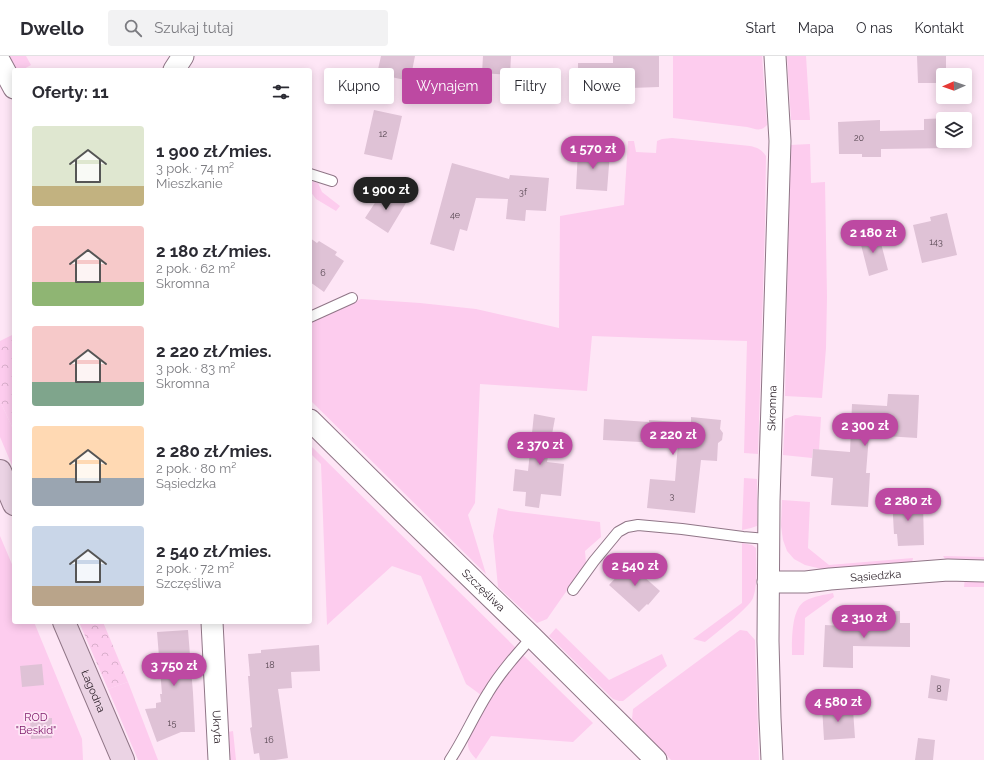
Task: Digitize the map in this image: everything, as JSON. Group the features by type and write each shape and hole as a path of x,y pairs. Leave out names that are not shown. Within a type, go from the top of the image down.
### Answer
{"street":[{"path":"175,68 183,56"},
{"name":"Skromna","path":"772,760 768,642 768,539 780,141 775,56"},
{"path":"0,62 12,84"},
{"name":"Szczęśliwa","path":"312,422 656,760"},
{"path":"0,471 12,499"},
{"name":"Sąsiedzka","path":"768,582 806,582 948,570 984,571"},
{"name":"Łagodna","path":"65,624 123,760"},
{"name":"Ukryta","path":"212,624 219,760"}],"lane":[{"path":"312,175 332,181"},
{"path":"312,316 352,298"},
{"path":"573,590 618,532 627,527 638,526 682,529 768,539"},
{"path":"450,760 491,688 501,673 532,637"}],"green space":[{"path":"10,56 26,56 31,65 26,68 16,68"},
{"path":"673,56 762,56 767,125 762,129 758,129 673,118"},
{"path":"787,56 806,56 810,120 791,120"},
{"path":"672,138 750,146 759,149 766,156 758,454 744,453 747,341 592,336 587,391 480,384 475,503 468,515 486,574 312,402 312,322 361,299 476,309 559,328 560,216 624,205 628,141 634,141 636,152 656,153 657,141"},
{"path":"810,144 811,183 825,182 827,297 826,348 822,398 785,396 790,145"},
{"path":"312,182 318,183 322,192 340,206 336,211 316,199 312,194"},
{"path":"12,335 12,427 0,401 0,341"},
{"path":"0,401 12,427 12,465 0,437"},
{"path":"795,415 821,417 819,450 813,449 812,458 783,455 785,419"},
{"path":"312,447 517,649 497,671 481,695 466,684 421,576 392,566 327,625 321,464 312,455"},
{"path":"744,478 757,479 757,526 742,530"},
{"path":"782,500 810,502 808,548 829,565 913,558 912,563 830,571 805,565 794,559 787,551 783,540 781,526"},
{"path":"498,508 510,511 600,522 601,537 585,551 586,563 547,619 537,623 498,587 493,536"},
{"name":"ROD \"Beskid\"","path":"0,536 12,564 12,624 35,624 82,739 83,760 0,760"},
{"path":"742,543 752,545 756,548 756,580 753,598 739,614 705,642 693,639 742,603"},
{"path":"943,556 984,557 984,565 947,562"},
{"path":"965,578 984,578 984,587 964,587"},
{"path":"833,593 834,597 805,618 804,655 792,655 793,625 800,605 812,598"},
{"path":"80,624 104,624 128,682 108,689"},
{"path":"556,628 609,680 662,654 667,666 623,701 613,699 549,636"},
{"path":"740,630 747,631 755,640 759,760 671,760 632,719 633,709"},
{"path":"523,655 593,723 573,742 491,736 476,759 470,752 468,746 473,729 495,690"},
{"path":"128,682 158,760 138,760 108,689"},
{"path":"233,731 236,760 230,760 229,757 225,756 223,733"}],"building":[{"path":"381,56 415,56 413,68 402,68 402,79 394,78 394,68 378,68"},
{"path":"483,56 511,56 510,68 500,68 500,74 492,74 492,68 482,68"},
{"path":"613,56 659,56 659,87 635,88 635,68 578,68 578,63 613,63"},
{"path":"917,56 946,56 946,68 936,68 936,83 918,83"},
{"path":"374,110 402,116 392,160 364,154"},
{"path":"924,119 936,119 936,148 954,148 881,149 881,157 862,157 862,154 839,154 838,122 880,120 880,131 924,130"},
{"path":"578,150 610,152 607,191 576,189"},
{"path":"452,163 509,179 510,175 549,178 546,211 526,210 525,221 506,219 508,199 476,198 467,231 460,229 454,251 430,244"},
{"path":"384,189 406,203 388,233 365,218"},
{"path":"947,213 957,255 922,263 913,225 931,221 930,217"},
{"path":"878,232 888,270 869,276 859,237"},
{"path":"312,239 317,243 319,241 337,252 335,255 344,261 324,292 312,283"},
{"path":"888,394 919,395 917,438 869,435 866,473 870,473 868,507 831,505 833,478 811,476 813,449 850,452 852,404 887,406"},
{"path":"534,414 555,418 547,462 564,464 561,496 541,494 539,508 525,506 526,492 513,491 515,469 528,471"},
{"path":"691,417 721,420 720,429 723,433 722,440 718,443 717,461 701,460 695,513 647,508 650,479 675,481 678,444 603,440 604,419 691,423"},
{"path":"912,497 912,503 923,503 924,545 898,546 897,534 894,534 892,498"},
{"path":"632,560 645,571 642,575 660,591 648,605 647,604 639,612 609,585"},
{"path":"879,611 900,611 900,623 910,623 910,647 853,646 853,668 823,667 825,625 879,628"},
{"path":"188,630 195,732 181,732 157,742 145,709 156,708 156,703 161,702 160,694 162,694 157,632"},
{"path":"319,645 320,671 291,672 292,688 278,689 288,758 260,760 259,753 254,754 250,728 252,727 248,676 250,676 248,654 261,653 261,650"},
{"path":"42,664 44,685 22,687 20,666"},
{"path":"931,675 950,679 947,701 928,698"},
{"path":"843,705 843,710 853,710 855,738 824,740 822,706"},
{"path":"52,718 52,738 31,739 30,719"},
{"path":"918,738 935,740 933,760 915,760"}]}
